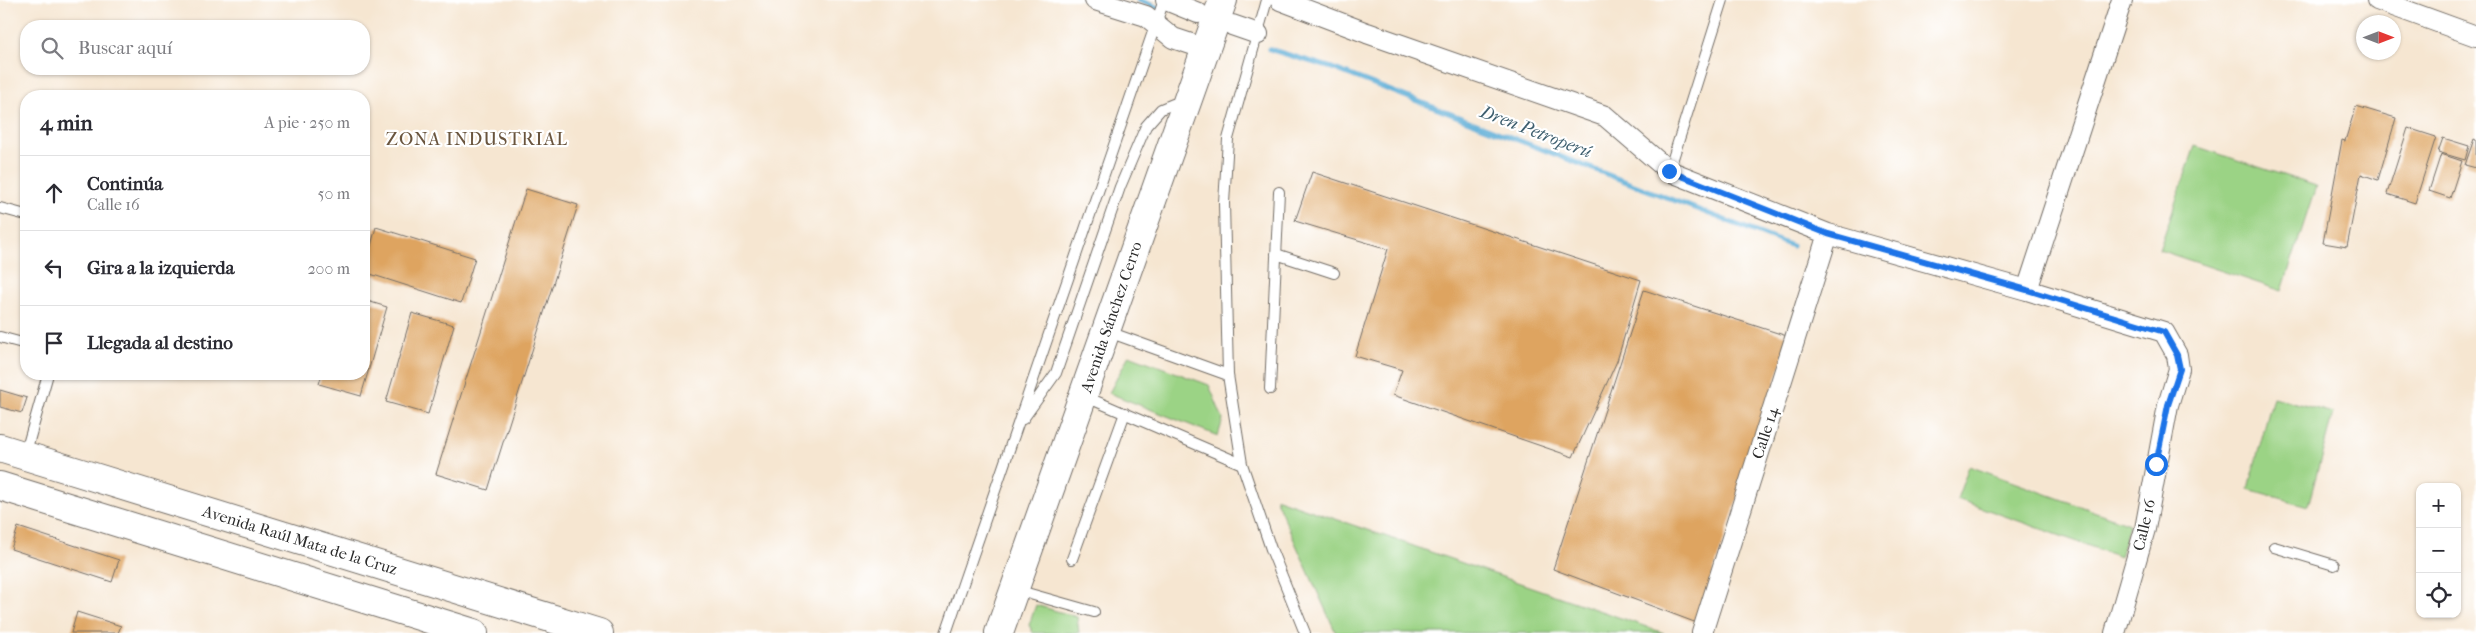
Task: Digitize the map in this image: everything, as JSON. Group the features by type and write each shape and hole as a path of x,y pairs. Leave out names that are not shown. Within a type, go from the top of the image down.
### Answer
{"main road":[{"name":"Avenida Sánchez Cerro","path":"999,633 1206,49 1227,12"},
{"name":"Avenida Raúl Mata de la Cruz","path":"12,451 599,633"},
{"path":"0,486 474,633"}],"street":[{"path":"1095,0 1146,16 1173,38 1206,49"},
{"path":"1165,0 1198,13"},
{"path":"1280,0 1367,33 1605,116 1669,171 1828,234 2027,290 2122,0"},
{"path":"2378,0 2476,36"},
{"path":"1227,12 1258,34"},
{"name":"Calle 14","path":"1702,633 1828,234"},
{"name":"Calle 16","path":"2027,290 2164,332 2177,355 2180,369 2168,405 2145,529 2115,633"}],"lane":[{"path":"946,633 1165,0"},
{"path":"1267,0 1228,139 1225,170 1228,376 1242,464 1271,549 1306,633"},
{"path":"1669,171 1723,0"},
{"path":"1017,428 1056,373 1120,187 1146,126 1161,109 1173,104 1187,103"},
{"path":"1270,389 1279,192"},
{"path":"0,208 20,213"},
{"path":"1276,254 1334,273"},
{"path":"1106,331 1228,376"},
{"path":"0,337 20,342"},
{"path":"12,451 45,380"},
{"path":"1083,396 1242,464"},
{"path":"1072,560 1125,414"},
{"path":"2274,547 2334,565"},
{"path":"1015,590 1094,612"}],"green space":[{"path":"2195,146 2316,186 2282,291 2159,250"},
{"path":"1129,355 1209,385 1223,419 1218,436 1109,393"},
{"path":"2273,397 2333,413 2308,506 2248,489"},
{"path":"1969,466 2129,524 2120,557 1957,499"},
{"path":"1275,498 1664,633 1336,633"},
{"path":"1036,605 1077,617 1079,633 1033,633 1029,625"}],"building":[{"path":"2356,106 2396,118 2378,180 2361,174 2347,247 2323,243 2342,140 2345,141"},
{"path":"2408,128 2436,137 2415,203 2387,194"},
{"path":"2443,138 2469,146 2465,160 2438,152"},
{"path":"2474,139 2476,140 2476,168 2465,165"},
{"path":"2441,154 2462,161 2450,198 2429,191"},
{"path":"1312,172 1641,280 1617,361 1573,457 1393,395 1402,370 1355,356 1388,249 1295,221"},
{"path":"526,189 578,205 488,490 436,474"},
{"path":"376,227 475,258 461,303 370,274 370,250"},
{"path":"1644,290 1790,337 1697,623 1553,569"},
{"path":"370,302 387,307 370,365"},
{"path":"412,313 454,325 428,414 386,402"},
{"path":"320,380 366,380 361,396 319,384"},
{"path":"0,390 27,398 22,413 0,407"},
{"path":"18,527 119,560 112,582 11,549"},
{"path":"77,612 121,626 118,633 71,633"}],"waterway":[{"name":"Dren Petroperú","path":"1138,0 1162,9"},
{"name":"Dren Petroperú","path":"1269,49 1332,68 1792,246"}],"district":[{"name":"ZONA INDUSTRIAL","path":"477,139"}],"route":[{"path":"1669,171 1828,234 2027,290 2164,332 2177,355 2180,369 2168,405 2156,464"}]}
